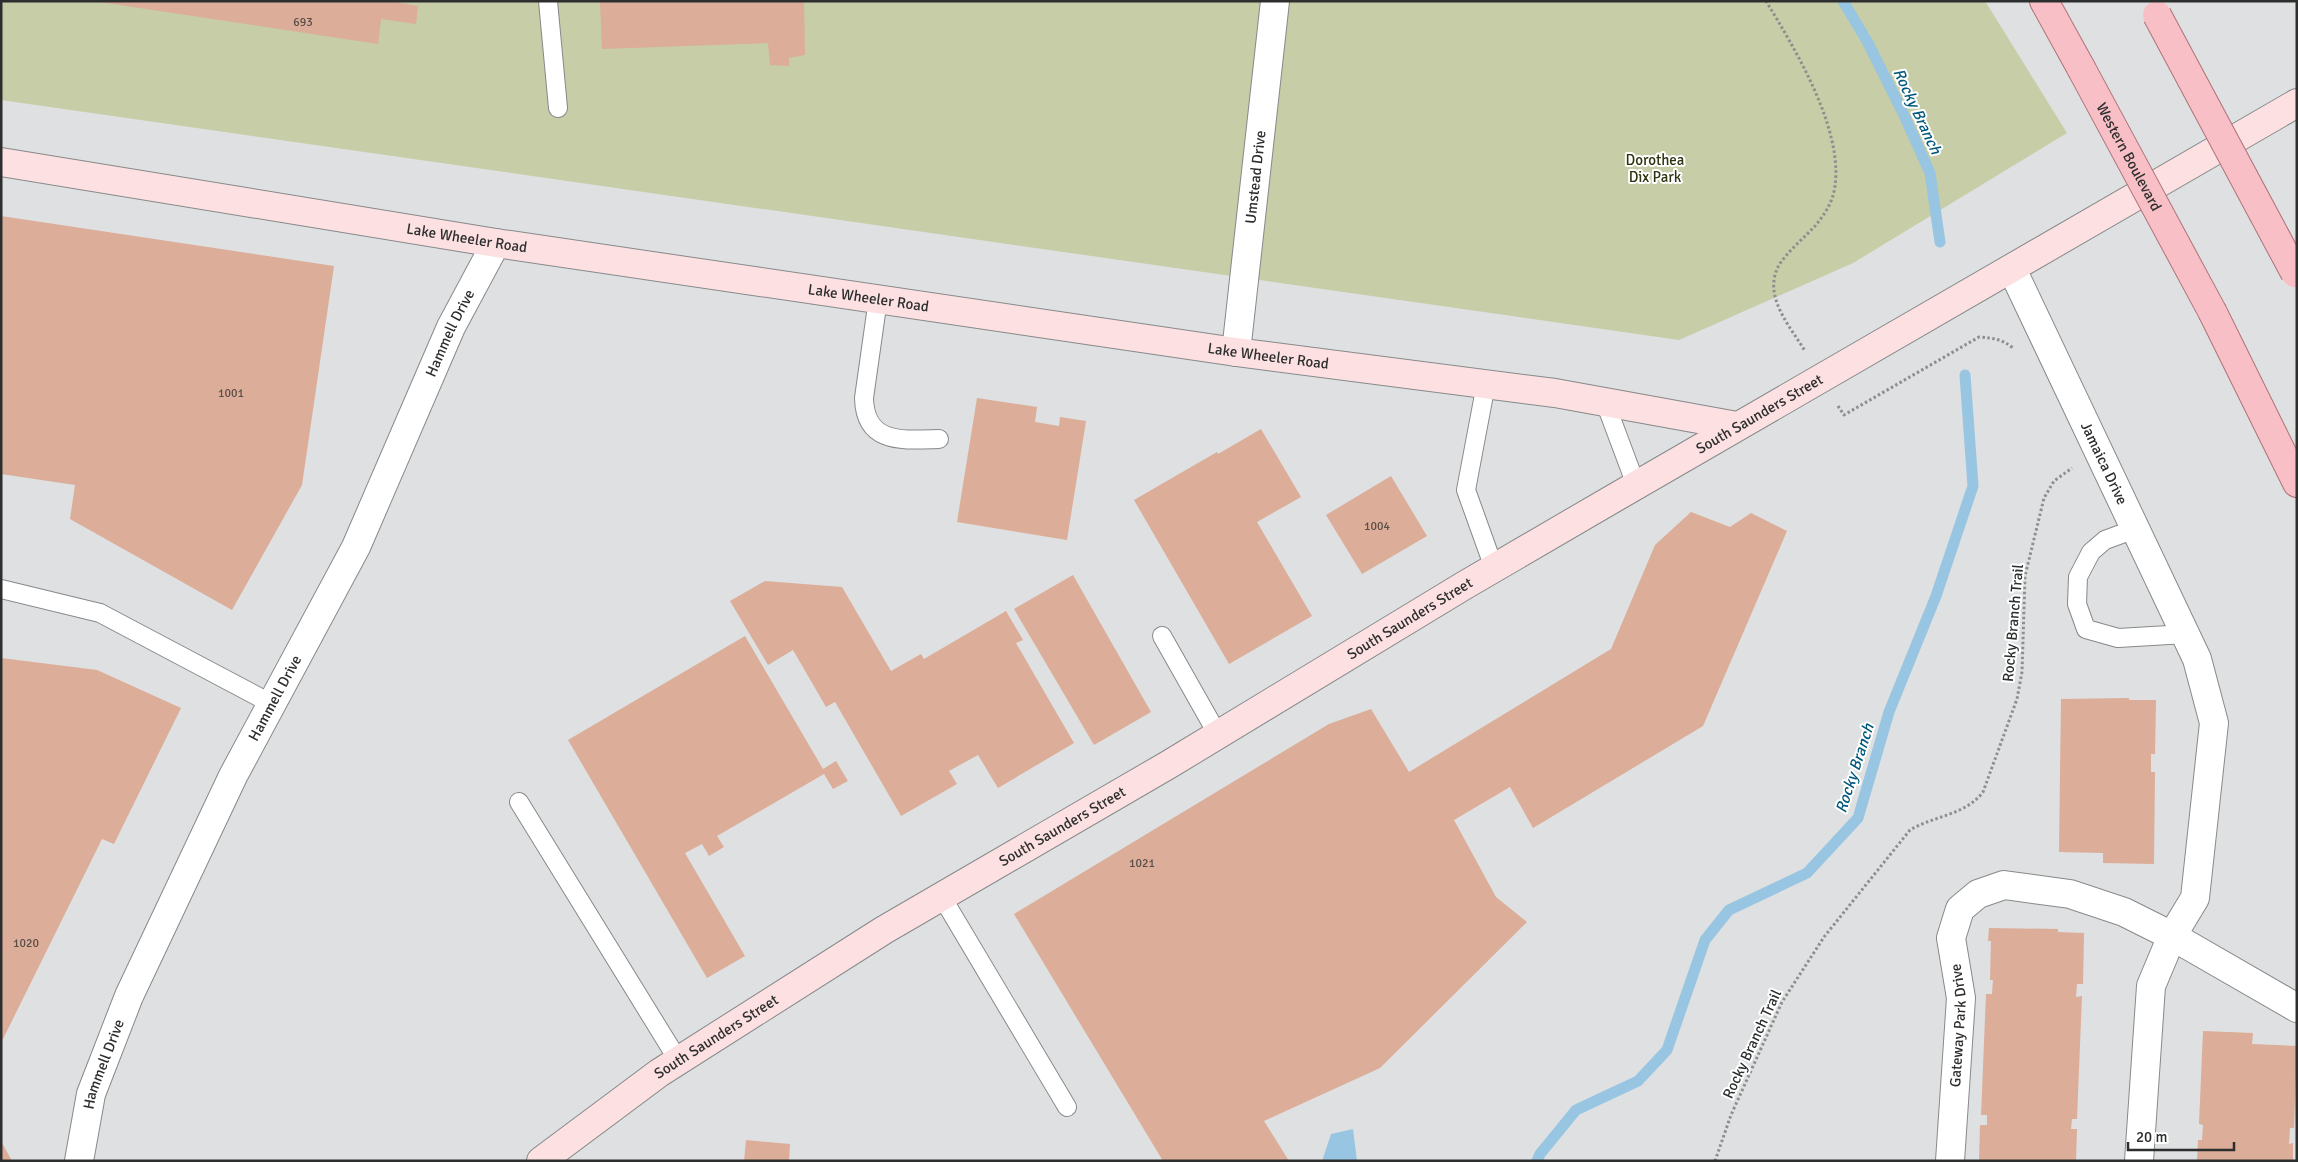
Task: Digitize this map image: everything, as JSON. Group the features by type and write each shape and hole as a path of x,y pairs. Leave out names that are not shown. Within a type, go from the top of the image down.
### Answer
{"main road":[{"name":"Western Boulevard","path":"2044,1 2213,313 2297,483"},
{"path":"2153,8 2296,275"},
{"name":"South Saunders Street","path":"541,1161 678,1060 884,930 1218,735 1494,568 2297,103"},
{"name":"Lake Wheeler Road","path":"1,162 496,244 1236,352 1486,384 1605,402 1737,426"}],"street":[{"name":"Umstead Drive","path":"1236,352 1276,1"},
{"name":"Hammell Drive","path":"79,1161 91,1094 130,996 233,776 356,547 451,327 496,244"},
{"name":"Jamaica Drive","path":"2012,269 2191,646"},
{"path":"2139,1161 2151,986 2172,936 2195,898 2214,723 2191,646"},
{"name":"Gateway Park Drive","path":"1950,1161 1961,998 1951,938 1960,909 1978,894 2004,885 2070,894 2124,912 2172,936 2297,1008"}],"lane":[{"path":"548,1 558,108"},
{"path":"878,299 864,398 864,411 875,430 884,436 907,440 939,439"},
{"path":"1486,384 1466,490 1494,568"},
{"path":"1605,402 1636,485"},
{"path":"2135,529 2105,540 2091,552 2078,577 2077,604 2086,629 2118,638 2191,646"},
{"path":"1,589 100,614 272,704"},
{"path":"1162,636 1218,735"},
{"path":"519,802 678,1060"},
{"path":"942,897 1066,1107"}],"path":[{"path":"1766,1 1797,52 1818,100 1832,140 1836,166 1835,186 1828,208 1785,258 1775,277 1774,293 1782,316 1796,337"},
{"path":"1844,415 1979,337 1995,338 2006,342 2016,351"},
{"name":"Rocky Branch Trail","path":"1715,1161 1731,1115 1782,1002 1824,937 1910,830 1928,820 1963,809 1976,802 1983,792 2017,699 2022,672 2025,576 2044,498 2054,481 2072,468 2068,459"}],"green space":[{"name":"Dorothea Dix Park","path":"1,1 1985,1 2067,133 1853,263 1679,340 1,100"}],"water":[{"path":"1353,1129 1357,1161 1322,1161 1331,1134"}],"building":[{"path":"93,1 388,1 418,6 416,24 381,19 378,44"},
{"path":"804,1 805,55 789,58 789,66 770,65 768,43 602,49 600,2"},
{"path":"1,216 334,266 302,485 232,610 70,519 75,485 1,474"},
{"path":"977,398 1037,407 1035,422 1059,426 1060,417 1086,421 1067,540 957,522"},
{"path":"1261,429 1301,497 1257,522 1312,616 1229,664 1134,500"},
{"path":"1391,476 1427,536 1362,574 1326,515"},
{"path":"1691,512 1730,527 1751,513 1787,531 1703,726 1533,828 1510,787 1454,820 1496,897 1527,922 1380,1068 1264,1121 1289,1161 1163,1161 1014,914 1329,724 1371,709 1409,772 1611,649 1655,545"},
{"path":"1073,575 1151,712 1094,745 1014,609"},
{"path":"765,581 842,587 891,671 921,654 924,659 1006,611 1023,640 1016,643 1074,743 998,788 978,755 949,771 957,784 901,816 835,702 826,707 793,650 768,665 730,601"},
{"path":"745,636 823,769 836,761 848,781 833,789 824,774 717,836 724,847 709,856 702,844 685,853 745,956 707,978 568,740"},
{"path":"1,658 97,670 181,708 114,844 102,839 1,1043"},
{"path":"2129,698 2129,700 2156,700 2155,754 2151,754 2151,772 2155,772 2154,864 2103,863 2103,853 2059,852 2061,699"},
{"path":"1989,928 2058,929 2058,932 2084,933 2083,984 2077,984 2076,997 2082,996 2077,1119 2072,1119 2071,1129 2077,1129 2076,1161 1979,1161 1980,1125 1987,1125 1987,1115 1981,1115 1986,994 1992,994 1993,980 1990,980 1991,941 1988,941"},
{"path":"2203,1031 2253,1033 2252,1044 2297,1046 2294,1128 2290,1128 2289,1144 2293,1143 2293,1161 2197,1161 2198,1140 2202,1140 2203,1125 2199,1124"},
{"path":"746,1140 790,1144 789,1161 744,1161"},
{"path":"1,1141 12,1161 1,1161"}],"waterway":[{"name":"Rocky Branch","path":"1843,1 1867,41 1930,173 1940,242"},
{"name":"Rocky Branch","path":"1537,1161 1540,1154 1576,1110 1638,1081 1667,1050 1705,940 1729,910 1807,873 1858,818 1889,712 1936,596 1973,486 1965,375"}]}
